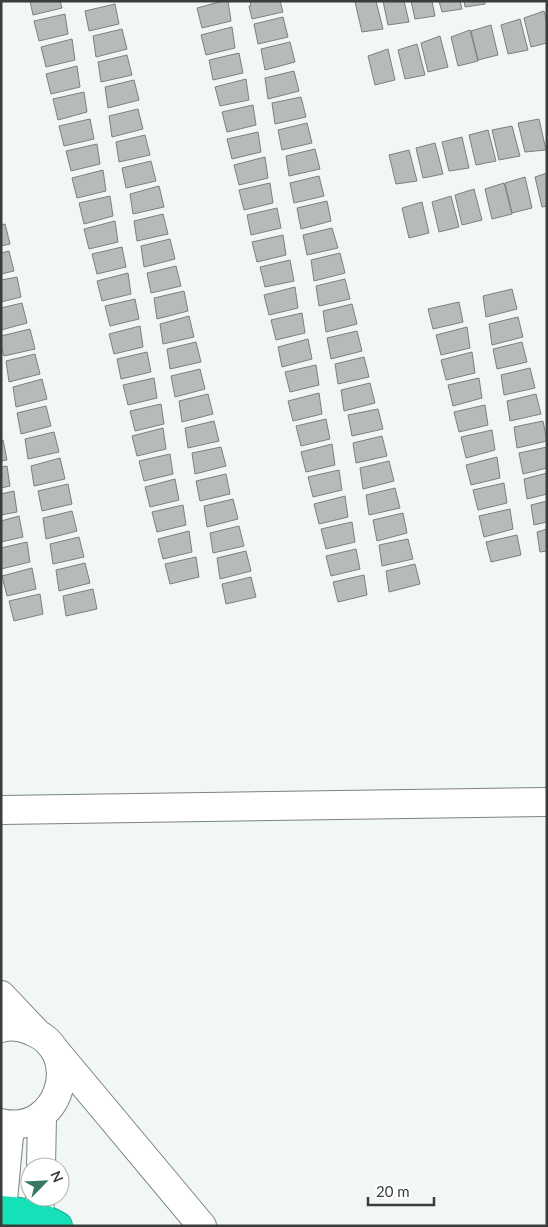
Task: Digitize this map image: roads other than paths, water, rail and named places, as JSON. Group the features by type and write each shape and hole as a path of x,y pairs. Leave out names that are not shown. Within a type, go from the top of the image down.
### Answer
{"highway":[{"path":"2,1210 46,1213"}],"street":[{"path":"1,810 547,802"},
{"path":"1,995 43,1038 202,1226"},
{"path":"1,1028 22,1027 43,1038 57,1056 61,1072 60,1089 47,1110 41,1157"},
{"path":"2,1210 6,1124 27,1123 64,1097 73,1096 86,1099 109,1114"}]}
